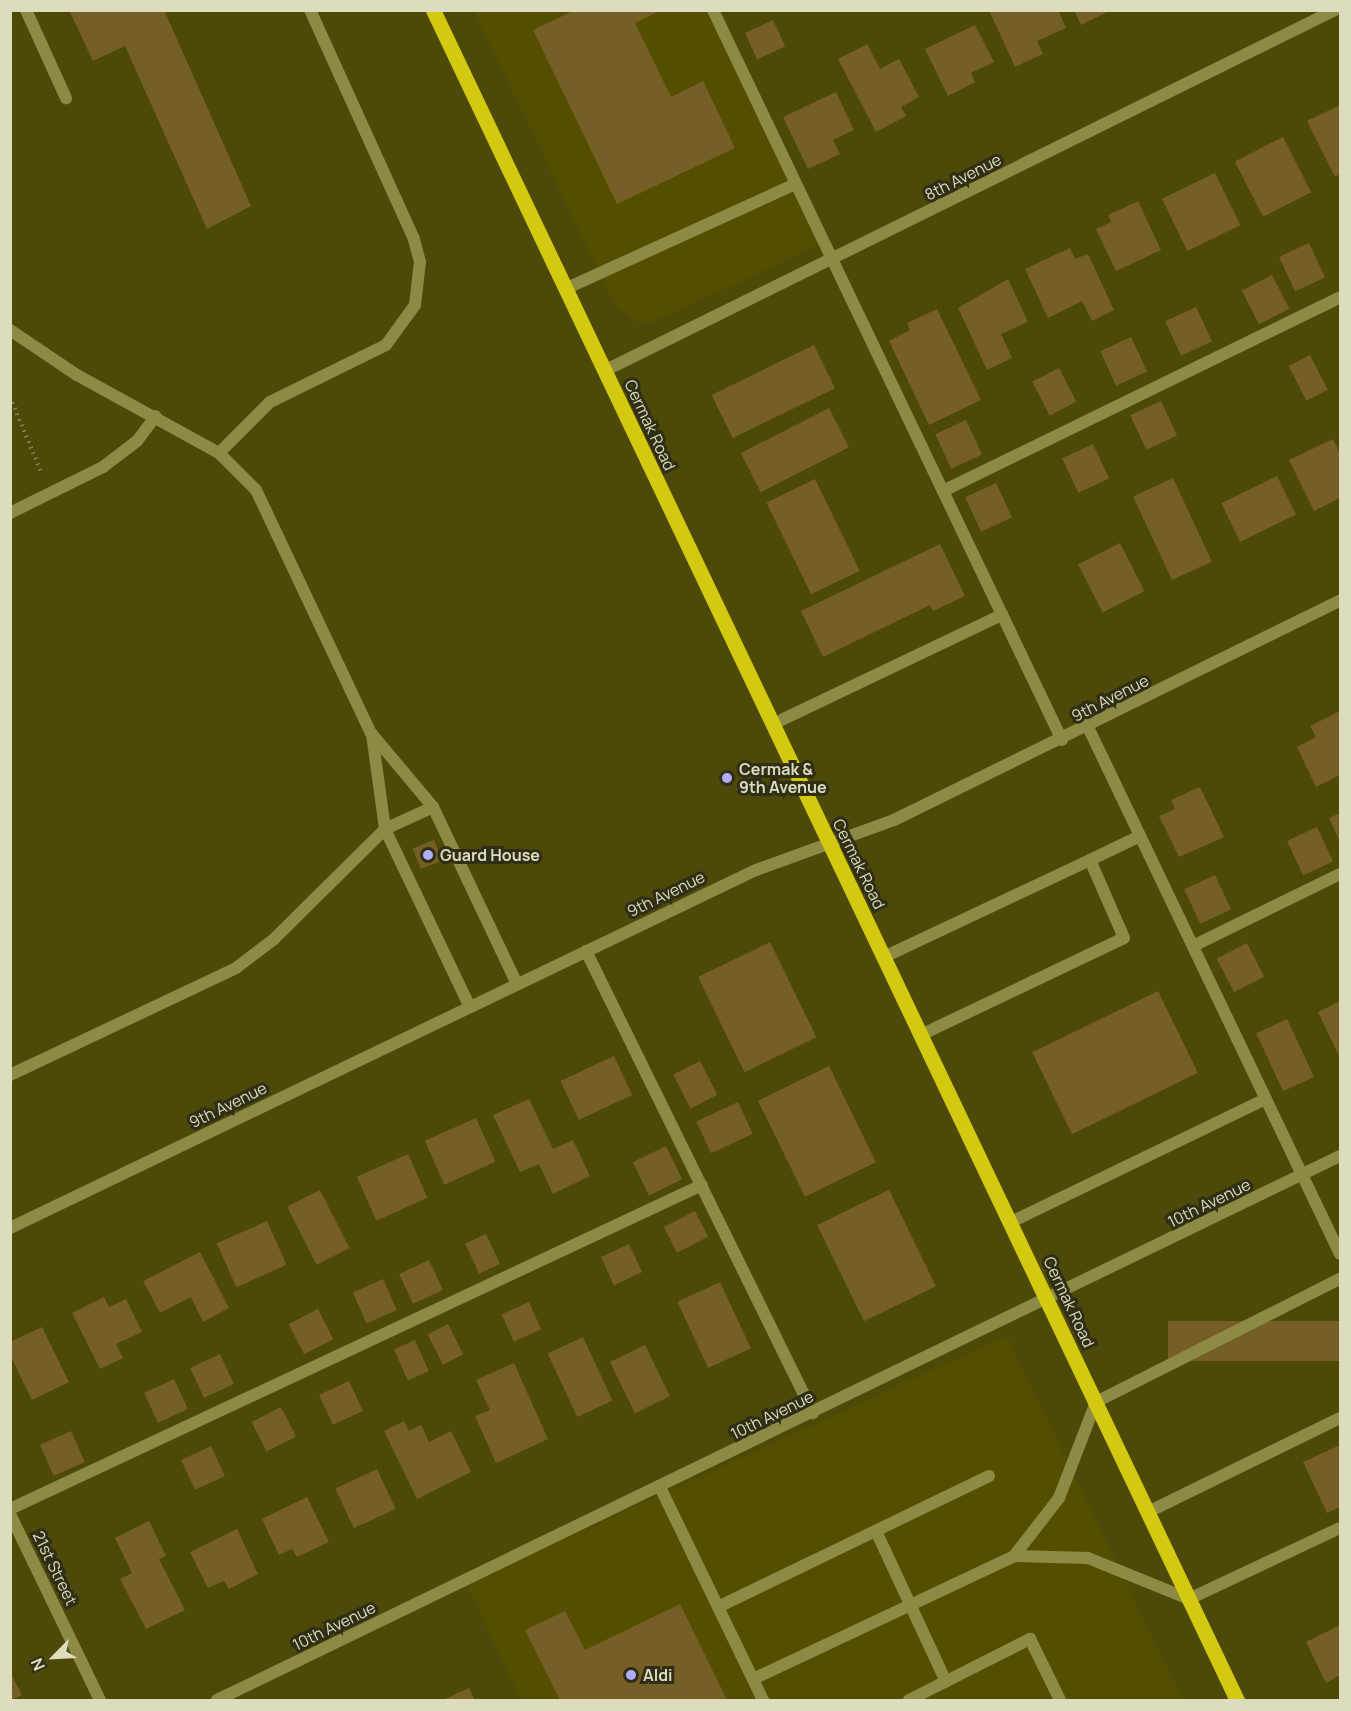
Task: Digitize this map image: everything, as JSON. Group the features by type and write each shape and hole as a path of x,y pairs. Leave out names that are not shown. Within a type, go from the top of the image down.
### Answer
{"main road":[{"name":"Cermak Road","path":"433,10 1237,1701"}],"street":[{"path":"26,10 66,98"},
{"path":"219,453 270,402 386,345 415,305 420,262 414,239 310,10"},
{"path":"713,10 1062,740"},
{"name":"8th Avenue","path":"604,371 832,261 1335,10"},
{"path":"565,289 795,184"},
{"path":"943,491 1341,297"},
{"path":"10,330 77,375 156,416 219,453 256,490 371,733 433,807 517,984"},
{"path":"10,513 51,495 121,455 156,416"},
{"name":"9th Avenue","path":"10,1228 756,870 894,820 1062,740 1341,601"},
{"path":"773,724 1002,615"},
{"path":"1088,727 1341,1254"},
{"path":"371,733 385,829 470,1007"},
{"path":"10,1075 236,968 274,939 385,829 433,807"},
{"path":"884,957 1140,836"},
{"path":"921,1035 1124,938 1090,860"},
{"path":"1193,946 1341,874"},
{"path":"586,951 813,1413"},
{"path":"1011,1222 1266,1099"},
{"name":"10th Avenue","path":"217,1701 1341,1156"},
{"path":"10,1509 702,1185"},
{"path":"753,1679 1014,1556 1059,1498 1096,1402 1341,1279"},
{"path":"1148,1512 1341,1418"},
{"path":"718,1607 989,1476"},
{"path":"660,1487 763,1701"},
{"name":"21st Street","path":"10,1514 100,1701"},
{"path":"1014,1556 1088,1558 1189,1599 1341,1528"},
{"path":"876,1531 946,1682"},
{"path":"909,1701 1030,1639 1060,1701"}],"path":[{"path":"10,397 51,495"}],"shaded area":[{"path":"474,11 713,11 823,243 653,322 633,321 614,304"},
{"path":"1007,1336 1183,1700 521,1700 466,1584"}],"building":[{"path":"69,10 164,10 251,206 207,229 125,46 93,61"},
{"path":"575,10 661,10 635,23 671,97 703,81 735,148 617,204 533,30"},
{"path":"989,10 1058,10 1066,28 1037,41 1043,54 1015,67"},
{"path":"1074,10 1111,10 1081,25"},
{"path":"773,20 785,46 757,59 745,33"},
{"path":"975,25 994,62 971,73 975,82 948,96 925,49"},
{"path":"867,44 880,69 899,59 919,97 901,107 906,116 876,132 838,59"},
{"path":"836,92 854,130 833,140 840,154 808,169 783,117"},
{"path":"1340,105 1340,174 1335,177 1307,121"},
{"path":"1283,137 1311,192 1263,217 1235,162"},
{"path":"1215,173 1240,225 1187,251 1162,199"},
{"path":"1138,201 1161,250 1116,271 1096,229 1111,222 1108,215"},
{"path":"1309,243 1325,277 1295,291 1279,257"},
{"path":"1070,248 1075,259 1088,254 1114,310 1092,321 1082,301 1048,318 1025,269"},
{"path":"1272,275 1289,309 1259,324 1242,290"},
{"path":"1008,279 1028,322 1001,334 1012,358 987,370 958,308"},
{"path":"1196,307 1212,341 1181,356 1165,321"},
{"path":"937,309 981,400 929,425 889,341 910,330 907,323"},
{"path":"1131,337 1147,371 1116,386 1100,351"},
{"path":"814,345 835,388 733,438 712,395"},
{"path":"1310,355 1328,390 1306,401 1289,366"},
{"path":"1059,368 1076,402 1050,415 1032,382"},
{"path":"1161,401 1177,435 1146,450 1130,415"},
{"path":"829,408 849,447 761,492 741,453"},
{"path":"966,420 982,454 951,469 935,434"},
{"path":"1333,439 1340,454 1340,498 1314,511 1289,460"},
{"path":"1093,444 1109,478 1078,493 1062,458"},
{"path":"1277,476 1296,515 1240,542 1221,503"},
{"path":"1173,478 1212,561 1172,580 1133,497"},
{"path":"815,479 860,571 811,594 766,503"},
{"path":"996,483 1012,517 981,532 965,497"},
{"path":"1120,543 1145,591 1103,612 1078,564"},
{"path":"940,544 965,596 933,611 930,605 823,657 801,611"},
{"path":"1340,711 1340,775 1316,787 1297,747 1316,737 1310,726"},
{"path":"1200,787 1224,837 1179,857 1159,816 1175,809 1171,800"},
{"path":"1340,813 1340,842 1329,818"},
{"path":"1317,827 1333,861 1303,875 1287,841"},
{"name":"Guard House","path":"434,840 442,860 421,869 413,849"},
{"path":"1215,875 1231,909 1200,924 1184,889"},
{"path":"770,942 816,1037 745,1072 698,977"},
{"path":"1247,943 1264,977 1234,992 1217,958"},
{"path":"1158,991 1198,1073 1072,1134 1032,1052"},
{"path":"1340,1001 1340,1058 1318,1012"},
{"path":"1287,1019 1314,1077 1283,1091 1256,1033"},
{"path":"614,1056 632,1095 579,1120 561,1081"},
{"path":"700,1061 717,1095 691,1108 673,1075"},
{"path":"829,1066 876,1162 805,1197 758,1101"},
{"path":"529,1099 553,1149 573,1140 590,1176 553,1194 539,1164 520,1172 493,1115"},
{"path":"738,1102 753,1134 711,1153 696,1121"},
{"path":"476,1118 496,1162 444,1185 425,1141"},
{"path":"666,1146 682,1179 649,1195 633,1162"},
{"path":"408,1154 428,1198 376,1221 357,1177"},
{"path":"320,1190 350,1248 317,1265 287,1207"},
{"path":"889,1190 936,1286 864,1321 817,1225"},
{"path":"695,1211 708,1237 677,1253 664,1227"},
{"path":"267,1221 287,1265 236,1287 217,1243"},
{"path":"486,1234 500,1264 479,1274 465,1244"},
{"path":"629,1244 642,1272 614,1285 601,1257"},
{"path":"200,1252 229,1308 203,1322 191,1297 160,1313 143,1281"},
{"path":"429,1260 443,1290 413,1304 399,1274"},
{"path":"383,1279 397,1310 367,1323 353,1292"},
{"path":"720,1282 751,1348 708,1368 677,1302"},
{"path":"104,1297 109,1307 126,1299 142,1332 116,1344 123,1358 100,1369 72,1313"},
{"path":"529,1302 541,1329 514,1342 502,1314"},
{"path":"318,1309 333,1339 304,1354 289,1324"},
{"path":"1168,1321 1340,1321 1340,1361 1168,1361"},
{"path":"448,1324 463,1354 443,1365 428,1334"},
{"path":"42,1327 69,1382 32,1400 10,1355 10,1342"},
{"path":"583,1337 613,1400 577,1417 548,1353"},
{"path":"415,1340 429,1371 408,1380 394,1349"},
{"path":"645,1345 670,1396 635,1413 610,1362"},
{"path":"220,1354 234,1384 204,1398 190,1368"},
{"path":"514,1363 548,1439 496,1463 475,1416 490,1410 476,1380"},
{"path":"174,1379 188,1409 158,1423 144,1393"},
{"path":"349,1381 363,1411 333,1425 319,1395"},
{"path":"281,1407 296,1436 267,1451 252,1422"},
{"path":"404,1421 409,1431 421,1425 429,1442 451,1431 471,1472 417,1499 384,1431"},
{"path":"71,1431 85,1462 54,1476 40,1445"},
{"path":"1340,1445 1340,1507 1327,1513 1303,1462"},
{"path":"211,1446 225,1476 195,1490 181,1460"},
{"path":"377,1469 396,1509 354,1528 335,1488"},
{"path":"307,1497 329,1542 297,1557 292,1549 279,1555 262,1519"},
{"path":"149,1521 166,1556 159,1559 185,1610 146,1629 120,1579 132,1573 115,1538"},
{"path":"237,1529 258,1574 229,1589 224,1581 208,1588 190,1552"},
{"name":"Aldi","path":"680,1604 727,1700 560,1700 525,1630 565,1611 585,1650"},
{"path":"1340,1625 1340,1675 1326,1683 1306,1642"},
{"path":"10,1672 22,1695 11,1700 10,1700"},
{"path":"469,1688 475,1700 443,1700"}],"place":[{"name":"Cermak & 9th Avenue","path":"727,778"},
{"name":"Guard House","path":"428,855"},
{"name":"Aldi","path":"631,1675"}]}
